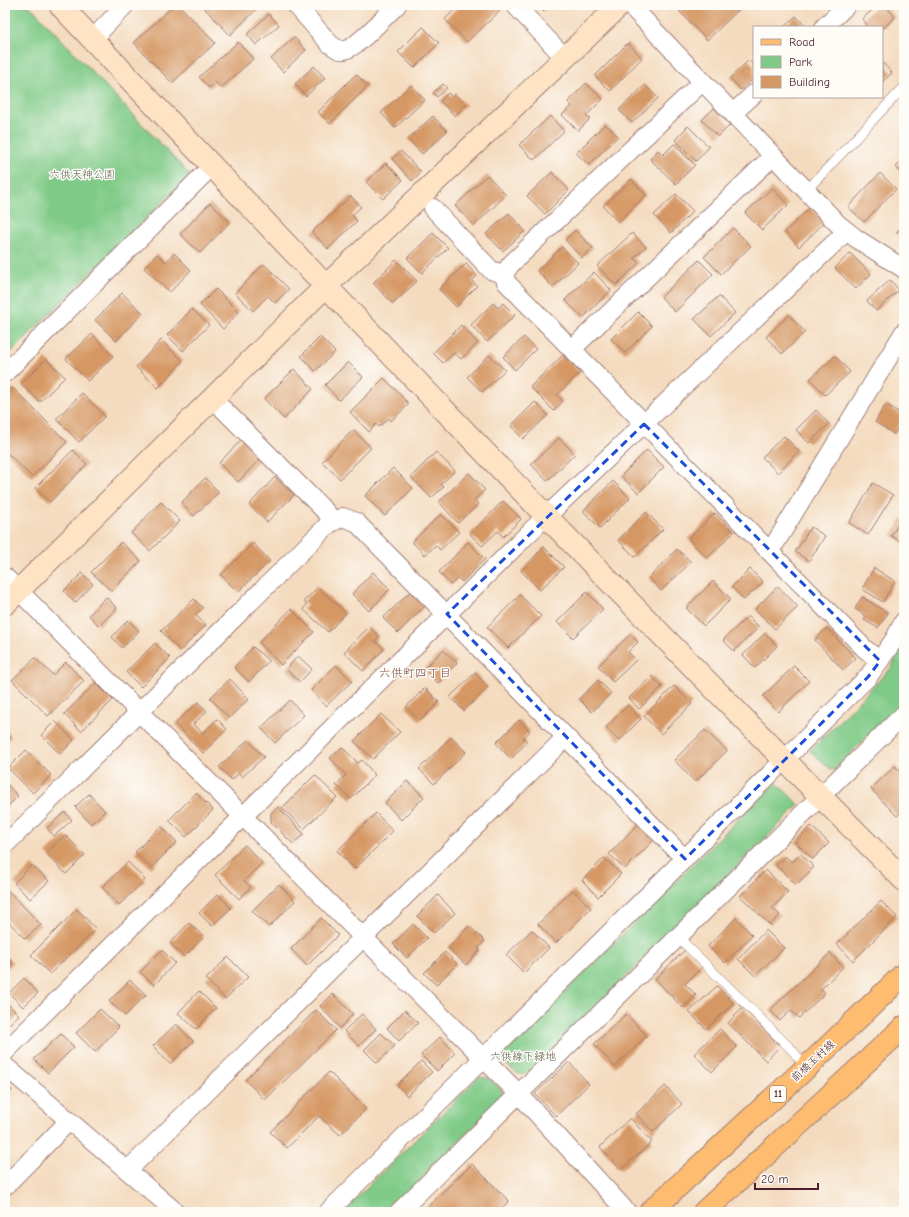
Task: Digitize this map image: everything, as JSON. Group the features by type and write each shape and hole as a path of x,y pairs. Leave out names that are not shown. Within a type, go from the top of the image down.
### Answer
{"main road":[{"name":"前橋玉村線","path":"650,1212 806,1068 904,974"},
{"path":"704,1212 904,1027"}],"street":[{"path":"60,5 326,286 820,797 904,880"},
{"path":"92,40 125,5"},
{"path":"296,5 330,44 336,49 343,51 355,45 397,5"},
{"path":"515,5 565,58"},
{"path":"620,5 10,590 139,712 362,938 483,1057 627,1212"},
{"path":"630,5 702,82 734,113 806,192 846,231 904,269"},
{"path":"825,26 847,5"},
{"path":"702,82 512,263 505,275 506,282 768,550 880,661"},
{"path":"734,113 753,95"},
{"path":"572,350 773,156"},
{"path":"5,373 212,166"},
{"path":"433,208 491,270 505,275"},
{"path":"5,1052 547,515 846,231"},
{"path":"768,550 780,535 904,332"},
{"path":"223,409 327,512 332,522"},
{"path":"5,845 332,522 343,517 356,522 685,859"},
{"path":"328,1212 868,677 880,661 904,621"},
{"path":"399,1212 904,714"},
{"path":"128,1170 566,737"},
{"path":"5,1066 176,1212"},
{"path":"5,1186 69,1121"}],"lane":[{"path":"806,192 904,87"},
{"path":"678,937 793,1052 806,1068"}],"highlighted area":[{"path":"644,424 880,661 868,677 685,859 447,614"}],"green space":[{"name":"六供天神公園","path":"5,5 29,5 190,175 5,358"},
{"path":"904,643 904,700 833,771 810,751 891,668"},
{"name":"六供線下緑地","path":"776,782 799,805 528,1074 518,1074 503,1062 504,1052"},
{"name":"六供線下緑地","path":"479,1077 488,1078 502,1090 501,1099 389,1212 342,1212"}],"building":[{"path":"174,5 179,5 215,43 172,83 134,43"},
{"path":"209,5 261,5 230,35 205,9"},
{"path":"460,5 499,5 502,9 467,42 445,19"},
{"path":"538,5 549,5 543,11"},
{"path":"686,5 744,5 707,40 679,11"},
{"path":"878,5 885,5 895,17 883,28 883,26 868,26 862,19"},
{"path":"269,14 279,25 256,45 247,34"},
{"path":"796,16 805,26 785,26"},
{"path":"423,27 439,43 414,68 398,52"},
{"path":"294,37 306,50 283,72 271,59"},
{"path":"238,42 253,59 221,88 215,82 209,88 199,77"},
{"path":"628,43 642,58 610,91 595,76"},
{"path":"749,60 753,65 753,79 741,90 730,78"},
{"path":"883,63 892,73 883,81"},
{"path":"314,66 325,78 306,96 295,84"},
{"path":"356,74 368,86 330,124 318,112"},
{"path":"586,83 603,99 586,116 590,119 578,131 562,115 572,106 568,102"},
{"path":"443,84 447,88 437,97 433,93"},
{"path":"411,85 425,100 395,128 381,113"},
{"path":"645,85 658,98 632,123 619,110"},
{"path":"448,93 452,97 455,94 466,105 455,116 440,101"},
{"path":"714,108 730,125 718,137 702,120"},
{"path":"433,116 447,131 422,154 408,139"},
{"path":"550,116 564,131 534,160 519,145"},
{"path":"605,124 618,136 589,165 576,153"},
{"path":"688,126 709,147 696,161 675,140"},
{"path":"674,144 695,165 676,184 650,159 658,150 663,155"},
{"path":"401,151 421,172 412,181 392,159"},
{"path":"904,159 904,175 896,167"},
{"path":"386,163 403,180 383,199 366,182"},
{"path":"552,172 569,190 545,214 527,196"},
{"path":"880,173 896,189 864,222 848,207"},
{"path":"487,175 506,195 474,226 455,206"},
{"path":"631,179 646,195 618,222 603,206"},
{"path":"772,188 788,205 762,230 745,213"},
{"path":"676,194 693,211 671,233 654,215"},
{"path":"351,196 361,207 352,215 357,221 328,249 312,232"},
{"path":"210,203 230,222 200,253 180,234"},
{"path":"810,207 825,222 799,247 785,232"},
{"path":"509,213 525,231 503,251 486,234"},
{"path":"904,224 904,241 896,233"},
{"path":"733,228 751,246 721,274 704,257"},
{"path":"575,230 593,248 582,258 565,240"},
{"path":"433,233 448,248 422,273 407,258"},
{"path":"632,233 646,247 634,258 639,263 616,285 597,266"},
{"path":"562,247 578,263 553,287 537,271"},
{"path":"174,253 191,270 170,292 144,268 157,254 166,262"},
{"path":"850,253 871,274 856,289 835,268"},
{"path":"396,260 417,281 393,304 373,283"},
{"path":"699,260 713,274 675,312 661,297"},
{"path":"264,264 289,289 275,303 268,296 253,311 235,293"},
{"path":"466,264 477,276 472,281 477,286 456,307 439,289"},
{"path":"594,272 611,290 583,318 565,300"},
{"path":"890,280 899,290 876,311 867,301"},
{"path":"216,289 239,312 223,329 200,305"},
{"path":"122,293 143,313 116,341 95,320"},
{"path":"719,296 735,313 711,336 694,319"},
{"path":"493,303 498,308 503,303 515,315 487,342 471,325"},
{"path":"192,309 209,325 183,351 167,335"},
{"path":"638,312 652,326 625,353 611,339"},
{"path":"789,315 805,332 782,354 766,337"},
{"path":"461,325 478,343 461,359 454,353 443,363 433,353"},
{"path":"92,334 113,356 88,381 66,359"},
{"path":"320,337 335,352 315,371 301,356"},
{"path":"524,337 536,349 515,370 503,357"},
{"path":"161,340 183,361 158,388 136,367"},
{"path":"489,355 505,370 482,392 467,377"},
{"path":"563,355 580,373 557,395 563,401 554,411 530,387"},
{"path":"835,356 850,372 825,395 810,379"},
{"path":"46,359 65,377 40,402 21,384"},
{"path":"348,362 363,377 339,400 325,385"},
{"path":"294,369 313,389 284,419 264,399"},
{"path":"384,378 409,404 391,421 389,418 379,427 376,424 369,432 350,412"},
{"path":"13,388 67,442 32,477 5,451 5,396"},
{"path":"82,393 105,416 79,442 56,419"},
{"path":"535,402 548,415 523,439 511,426"},
{"path":"886,404 904,416 894,434 875,422"},
{"path":"816,410 829,424 809,443 796,430"},
{"path":"353,430 371,448 340,479 322,462"},
{"path":"784,436 799,451 778,473 762,457"},
{"path":"243,438 262,457 238,482 219,463"},
{"path":"559,438 575,454 547,481 531,464"},
{"path":"73,450 87,464 50,502 35,488"},
{"path":"647,450 664,467 638,493 621,476"},
{"path":"436,452 455,471 441,484 444,487 431,498 411,477"},
{"path":"393,468 413,488 385,516 365,496"},
{"path":"469,473 485,490 474,500 478,504 458,523 439,502"},
{"path":"275,477 294,495 267,522 249,505"},
{"path":"205,478 219,492 194,516 181,503"},
{"path":"613,481 630,498 600,528 583,511"},
{"path":"873,483 893,495 868,535 849,523"},
{"path":"503,501 521,519 503,537 498,531 482,546 470,534"},
{"path":"161,502 180,521 150,551 131,533"},
{"path":"646,512 663,529 635,557 618,540"},
{"path":"715,513 734,532 707,558 688,539"},
{"path":"441,514 459,532 440,550 436,545 425,555 412,542"},
{"path":"902,518 904,519 904,543 891,536"},
{"path":"811,527 825,536 809,561 795,552"},
{"path":"121,542 141,561 111,591 91,572"},
{"path":"468,542 485,559 462,582 458,578 451,585 439,572"},
{"path":"253,543 270,561 238,592 221,575"},
{"path":"544,547 564,567 540,590 521,571"},
{"path":"677,549 691,562 661,591 649,578"},
{"path":"874,568 895,581 883,602 862,589"},
{"path":"750,569 763,582 744,600 732,587"},
{"path":"373,572 390,589 369,611 352,594"},
{"path":"82,573 93,584 75,603 64,591"},
{"path":"713,581 731,599 704,626 686,608"},
{"path":"778,586 798,607 775,629 755,609"},
{"path":"318,587 346,613 328,632 303,609 307,605 304,601"},
{"path":"410,592 425,606 398,633 383,618"},
{"path":"587,592 603,609 573,638 557,622"},
{"path":"520,595 541,616 508,648 487,627"},
{"path":"106,597 117,608 99,626 89,615"},
{"path":"862,597 888,613 878,628 864,620 866,616 855,609"},
{"path":"194,599 203,608 195,615 206,625 180,651 161,631"},
{"path":"291,609 314,632 281,665 259,642"},
{"path":"748,616 759,627 734,651 723,640"},
{"path":"128,620 139,631 122,648 112,637"},
{"path":"369,627 379,636 375,641 384,649 363,671 344,652"},
{"path":"827,628 856,658 843,670 815,640"},
{"path":"765,633 777,646 755,668 743,655"},
{"path":"630,634 638,642 628,652 636,660 613,682 598,666"},
{"path":"155,643 170,658 141,687 126,672"},
{"path":"253,647 269,661 249,682 234,667"},
{"path":"443,650 457,663 438,683 424,669"},
{"path":"298,656 312,669 300,682 286,669"},
{"path":"35,658 53,675 66,662 84,681 48,716 12,680"},
{"path":"336,665 352,681 326,706 311,690"},
{"path":"794,666 809,681 778,712 763,696"},
{"path":"475,673 488,687 464,711 450,697"},
{"path":"652,676 662,687 639,709 629,698"},
{"path":"230,679 249,699 229,718 210,698"},
{"path":"598,680 611,693 592,712 579,699"},
{"path":"96,683 113,700 81,731 64,714"},
{"path":"674,686 692,704 661,734 644,716"},
{"path":"425,688 439,702 420,721 406,707"},
{"path":"290,700 304,715 275,743 261,728"},
{"path":"198,702 207,711 193,724 203,733 217,719 227,729 203,753 175,724"},
{"path":"628,705 641,719 619,741 606,727"},
{"path":"381,714 400,732 373,759 354,741"},
{"path":"519,720 530,731 523,738 527,742 511,759 496,743"},
{"path":"55,721 74,740 60,754 41,735"},
{"path":"5,730 11,737 5,743"},
{"path":"705,730 727,751 695,782 674,760"},
{"path":"451,737 466,752 434,784 419,769"},
{"path":"248,740 264,757 242,777 239,773 232,780 219,767"},
{"path":"342,747 358,763 362,760 375,775 351,799 336,785 346,775 330,758"},
{"path":"26,750 51,775 33,793 8,768"},
{"path":"895,766 904,776 904,813 902,811 897,816 871,789"},
{"path":"315,775 337,797 304,829 282,808"},
{"path":"407,781 424,797 401,820 385,803"},
{"path":"5,782 18,796 5,809"},
{"path":"196,793 213,810 186,837 169,820"},
{"path":"89,794 105,811 91,824 75,807"},
{"path":"278,807 304,834 293,844 271,822 271,813"},
{"path":"65,812 72,820 54,836 47,828"},
{"path":"376,813 393,831 355,869 337,851"},
{"path":"639,823 655,839 625,869 609,854"},
{"path":"161,826 177,842 151,868 135,852"},
{"path":"811,826 829,843 813,859 795,842"},
{"path":"65,835 85,855 66,874 46,853"},
{"path":"245,845 262,863 244,881 251,887 239,899 215,875"},
{"path":"801,854 814,867 796,885 776,865 785,856 792,862"},
{"path":"604,858 621,874 598,897 582,880"},
{"path":"128,862 145,880 119,905 102,887"},
{"path":"32,865 49,881 30,899 14,883"},
{"path":"766,870 788,892 772,908 780,915 770,925 740,896"},
{"path":"279,884 295,901 269,927 252,911"},
{"path":"8,890 41,925 25,939 5,918 5,893"},
{"path":"573,890 591,908 556,943 538,924"},
{"path":"218,894 231,908 212,926 199,913"},
{"path":"438,895 455,913 434,933 417,916"},
{"path":"881,901 897,917 853,961 837,944"},
{"path":"77,909 96,929 50,974 31,955"},
{"path":"321,918 338,935 307,966 291,949"},
{"path":"736,918 752,935 725,963 708,946"},
{"path":"189,923 204,937 184,957 170,943"},
{"path":"413,924 427,938 407,958 393,944"},
{"path":"469,926 485,941 478,948 480,950 466,965 448,948"},
{"path":"532,930 549,948 524,973 506,955"},
{"path":"766,930 784,948 755,976 738,959"},
{"path":"162,950 175,963 154,985 140,972"},
{"path":"685,950 702,967 685,984 696,995 683,1008 655,979"},
{"path":"445,952 457,964 436,985 424,973"},
{"path":"830,953 843,967 821,989 825,993 799,1018 791,1010 780,1021 770,1010"},
{"path":"5,955 13,963 5,970"},
{"path":"228,957 248,977 225,999 206,979"},
{"path":"24,978 38,993 23,1007 9,993"},
{"path":"130,980 146,995 125,1016 109,1001"},
{"path":"717,986 734,1003 706,1029 689,1012"},
{"path":"199,991 216,1008 196,1029 178,1013"},
{"path":"333,994 353,1014 340,1028 320,1006"},
{"path":"5,1001 19,1015 5,1028"},
{"path":"743,1008 780,1046 766,1061 728,1023"},
{"path":"100,1009 119,1027 95,1052 76,1033"},
{"path":"316,1010 336,1030 265,1100 245,1080"},
{"path":"405,1010 418,1023 399,1041 387,1028"},
{"path":"362,1014 376,1029 359,1046 344,1031"},
{"path":"626,1014 647,1036 615,1067 594,1044"},
{"path":"176,1024 193,1041 170,1064 153,1046"},
{"path":"720,1029 737,1047 712,1072 694,1054"},
{"path":"381,1033 395,1046 377,1063 364,1050"},
{"path":"61,1034 74,1047 48,1073 34,1059"},
{"path":"440,1037 455,1053 437,1071 421,1055"},
{"path":"421,1061 432,1072 407,1096 397,1085"},
{"path":"569,1062 589,1084 556,1116 535,1094"},
{"path":"329,1072 366,1109 340,1135 319,1116 287,1148 270,1132"},
{"path":"5,1084 12,1090 5,1098"},
{"path":"665,1086 682,1104 653,1132 636,1114"},
{"path":"630,1118 652,1142 621,1170 600,1147"},
{"path":"472,1164 509,1201 498,1212 422,1212"}],"district":[{"name":"六供町四丁目","path":"415,673"}]}
